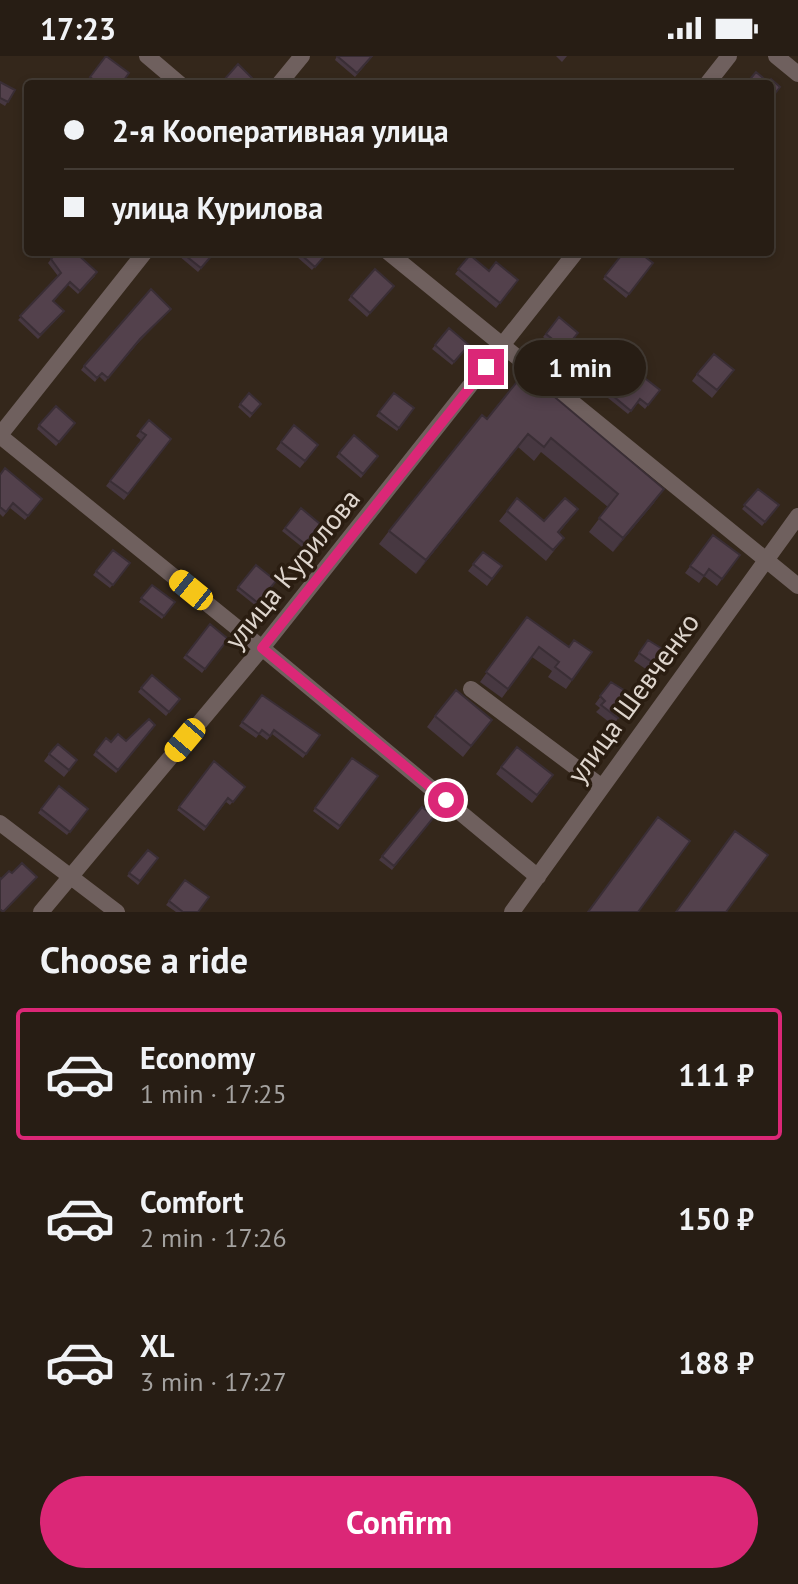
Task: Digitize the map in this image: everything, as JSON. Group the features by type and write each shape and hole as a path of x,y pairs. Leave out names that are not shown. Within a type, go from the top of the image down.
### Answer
{"street":[{"path":"147,56 175,80"},
{"path":"282,80 302,56"},
{"path":"710,80 729,56"},
{"path":"776,56 798,74"},
{"path":"142,256 0,435 538,877"},
{"path":"393,256 798,586"},
{"name":"улица Курилова","path":"41,912 262,648 573,256"},
{"name":"улица Шевченко","path":"512,912 798,516"},
{"path":"471,689 602,787"},
{"path":"0,823 117,912"}],"building":[{"path":"106,56 129,73 124,80 94,80 90,77"},
{"path":"337,56 372,56 357,73"},
{"path":"238,64 252,78 250,80 224,80"},
{"path":"756,72 766,80 749,80"},
{"path":"0,82 15,90 8,102 0,98"},
{"path":"54,256 79,256 97,272 80,291 70,282 53,301 64,311 40,335 20,316 61,273 51,259"},
{"path":"186,256 211,256 201,268"},
{"path":"302,256 325,256 315,267"},
{"path":"471,256 489,271 496,262 518,280 500,303 458,269"},
{"path":"621,256 644,256 653,263 629,294 605,276"},
{"path":"375,269 394,286 370,313 351,296"},
{"path":"151,289 171,309 140,339 108,378 102,373 97,378 84,366"},
{"path":"559,317 578,333 565,349 546,334"},
{"path":"449,328 469,345 454,362 435,345"},
{"path":"714,354 734,370 717,390 697,374"},
{"path":"525,372 664,489 623,538 599,518 618,494 551,438 544,447 528,434 426,560 389,531 482,415 487,419"},
{"path":"637,372 660,390 648,405 640,399 631,411 606,390 615,379 625,387"},
{"path":"249,393 261,404 252,414 240,404"},
{"path":"394,393 414,408 399,428 379,412"},
{"path":"56,406 75,423 59,442 39,425"},
{"path":"149,420 171,439 128,494 110,481 146,435 140,431"},
{"path":"294,425 318,445 305,461 281,442"},
{"path":"354,435 378,456 363,474 339,453"},
{"path":"5,468 42,499 28,516 13,503 6,512 0,507 0,475"},
{"path":"758,489 779,505 765,522 744,505"},
{"path":"517,498 544,521 565,498 578,509 558,532 564,538 553,550 507,511"},
{"path":"301,508 320,524 305,544 285,528"},
{"path":"713,535 740,555 722,579 709,569 704,576 690,566"},
{"path":"113,550 130,563 113,585 96,571"},
{"path":"483,552 502,566 492,579 473,564"},
{"path":"256,565 276,581 258,603 238,587"},
{"path":"152,585 175,602 164,616 141,598"},
{"path":"527,617 569,647 574,640 592,652 572,680 555,667 559,662 539,647 508,689 486,672"},
{"path":"210,624 228,639 205,669 186,655"},
{"path":"648,640 664,650 655,664 639,653"},
{"path":"152,675 180,699 169,712 141,688"},
{"path":"611,682 635,697 618,718 601,705 605,701 600,696"},
{"path":"456,690 492,720 471,746 435,716"},
{"path":"262,695 320,735 306,754 274,730 270,736 262,730 259,734 242,722"},
{"path":"149,719 155,725 118,770 96,751 106,738 111,742 118,734 126,741"},
{"path":"58,744 77,760 69,770 49,754"},
{"path":"517,747 553,775 537,795 501,767"},
{"path":"352,758 378,776 340,826 315,808"},
{"path":"214,761 245,787 233,802 228,798 206,827 179,807"},
{"path":"59,786 88,809 70,832 41,809"},
{"path":"422,807 434,817 394,866 382,856"},
{"path":"658,817 690,841 638,912 588,912"},
{"path":"735,831 768,855 726,912 676,912"},
{"path":"148,850 158,858 140,881 129,873"},
{"path":"22,863 37,877 3,912 0,909 0,878 9,871 12,873"},
{"path":"185,880 209,897 198,912 183,912 169,901"}],"route":[{"path":"446,800 262,648 486,367"}]}
